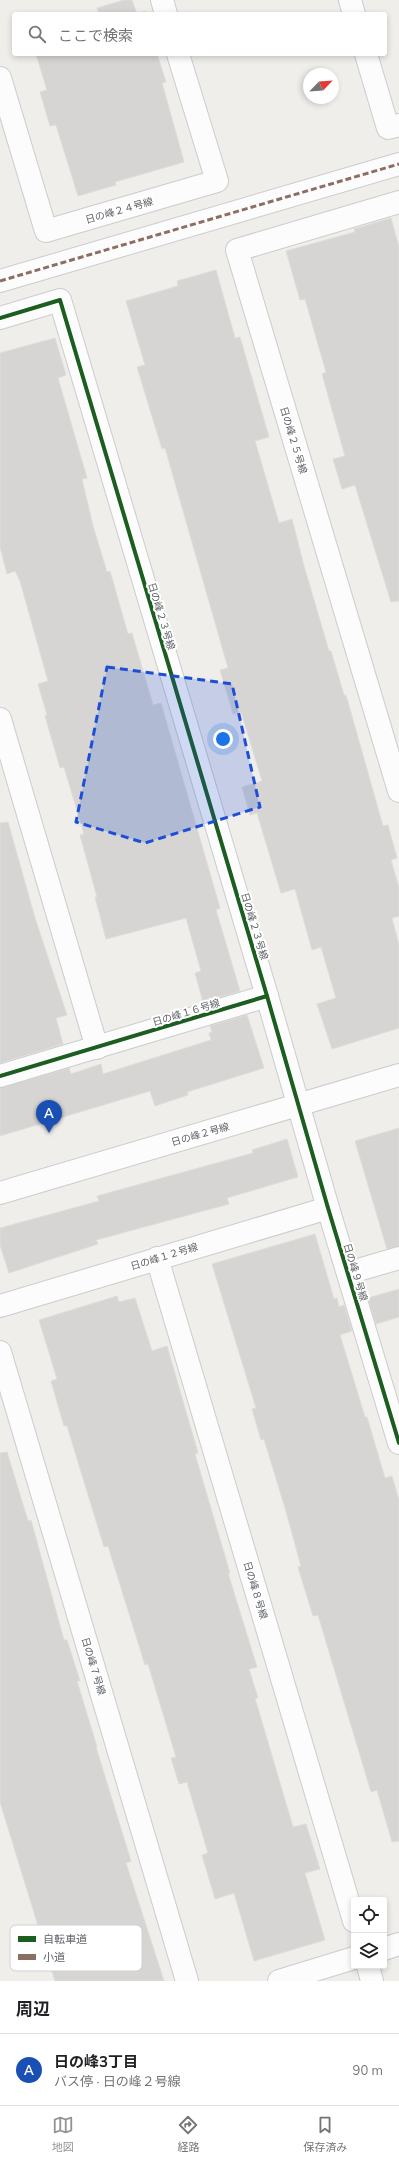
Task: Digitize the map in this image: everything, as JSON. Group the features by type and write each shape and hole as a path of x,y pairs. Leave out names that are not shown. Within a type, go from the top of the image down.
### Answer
{"street":[{"path":"162,0 165,12"},
{"path":"350,0 353,12"},
{"name":"日の峰２４号線","path":"0,78 46,231 217,181 179,56"},
{"path":"367,56 388,128 399,125"},
{"path":"0,281 399,164"},
{"name":"日の峰２５号線","path":"399,202 237,250 399,791"},
{"name":"日の峰２３号線","path":"0,318 60,300 267,996"},
{"path":"0,719 97,1048"},
{"path":"267,996 299,1105"},
{"name":"日の峰１６号線","path":"0,1076 267,996"},
{"name":"日の峰２号線","path":"0,1193 399,1075"},
{"name":"日の峰９号線","path":"299,1105 328,1208 399,1443"},
{"name":"日の峰１２号線","path":"0,1306 328,1208"},
{"name":"日の峰８号線","path":"157,1258 351,1911"},
{"path":"348,1273 399,1258"},
{"name":"日の峰７号線","path":"0,1352 187,1981"},
{"path":"387,1948 399,1944"},
{"path":"279,1981 351,1959"},
{"path":"369,1969 372,1981"}],"highlighted area":[{"path":"107,667 232,684 260,807 145,843 76,822"}],"building":[{"path":"124,0 132,0 136,12 98,12 97,8"},
{"path":"37,56 158,56 166,82 162,83 184,162 115,182 116,185 78,196 56,125 50,126 40,92 47,90"},
{"path":"391,218 399,247 399,601 391,602 355,485 342,489 333,459 345,456 322,374 326,372 305,299 300,300 286,251 355,232 354,229"},
{"path":"216,270 235,338 240,337 269,437 255,441 279,523 292,519 329,651 331,651 344,695 346,695 383,826 388,825 397,858 391,860 399,888 399,916 392,918 399,945 399,1028 332,1049 317,1004 336,998 321,947 312,950 295,889 281,893 257,813 250,815 242,787 262,781 241,712 233,714 220,670 228,668 165,448 162,449 137,367 145,365 126,301 178,286 177,281"},
{"path":"55,338 66,375 58,378 87,478 82,479 93,526 107,572 110,571 128,634 132,633 153,705 161,703 220,908 216,910 240,991 203,1002 195,973 201,971 186,918 106,939 95,897 97,897 80,835 84,834 64,767 60,768 45,716 47,715 38,684 48,681 20,581 15,571 7,574 0,547 0,353"},
{"path":"8,822 35,918 67,1015 56,1018 63,1044 0,1063 0,823"},
{"path":"247,1015 264,1068 187,1092 188,1095 155,1106 150,1091 0,1136 0,1088 69,1068 71,1074 101,1064 103,1074 211,1040 209,1033 212,1032 210,1026"},
{"path":"399,1128 399,1246 387,1249 355,1141"},
{"path":"287,1139 298,1177 227,1198 229,1204 96,1240 98,1244 9,1273 0,1245 0,1228 99,1201 97,1196 253,1153 252,1150"},
{"path":"315,1234 334,1299 337,1298 339,1307 344,1305 352,1331 340,1335 365,1417 367,1417 385,1478 392,1476 399,1500 399,1841 392,1842 377,1790 371,1792 318,1615 313,1616 298,1567 301,1566 285,1508 264,1439 261,1440 252,1409 256,1408 212,1264"},
{"path":"399,1289 399,1317 376,1324 368,1298"},
{"path":"117,1296 119,1302 135,1298 152,1351 167,1346 198,1453 195,1454 230,1573 228,1573 257,1667 249,1669 258,1698 255,1698 293,1827 306,1824 320,1869 305,1873 325,1940 254,1961 234,1893 215,1899 202,1855 208,1853 187,1782 179,1784 171,1758 176,1757 148,1664 145,1665 108,1546 104,1547 67,1426 64,1426 51,1381 57,1379 39,1320"},
{"path":"7,1452 28,1521 31,1520 64,1640 67,1640 80,1681 77,1681 131,1861 126,1863 164,1981 55,1981 52,1971 142,1971 142,1925 38,1925 0,1802 0,1453"}],"marked path":[{"path":"0,281 399,164"}],"cycle path":[{"path":"0,318 60,300 267,996"},
{"path":"0,1076 267,996 328,1208 399,1443"}],"place":[{"name":"日の峰3丁目","path":"49,1133"}]}
